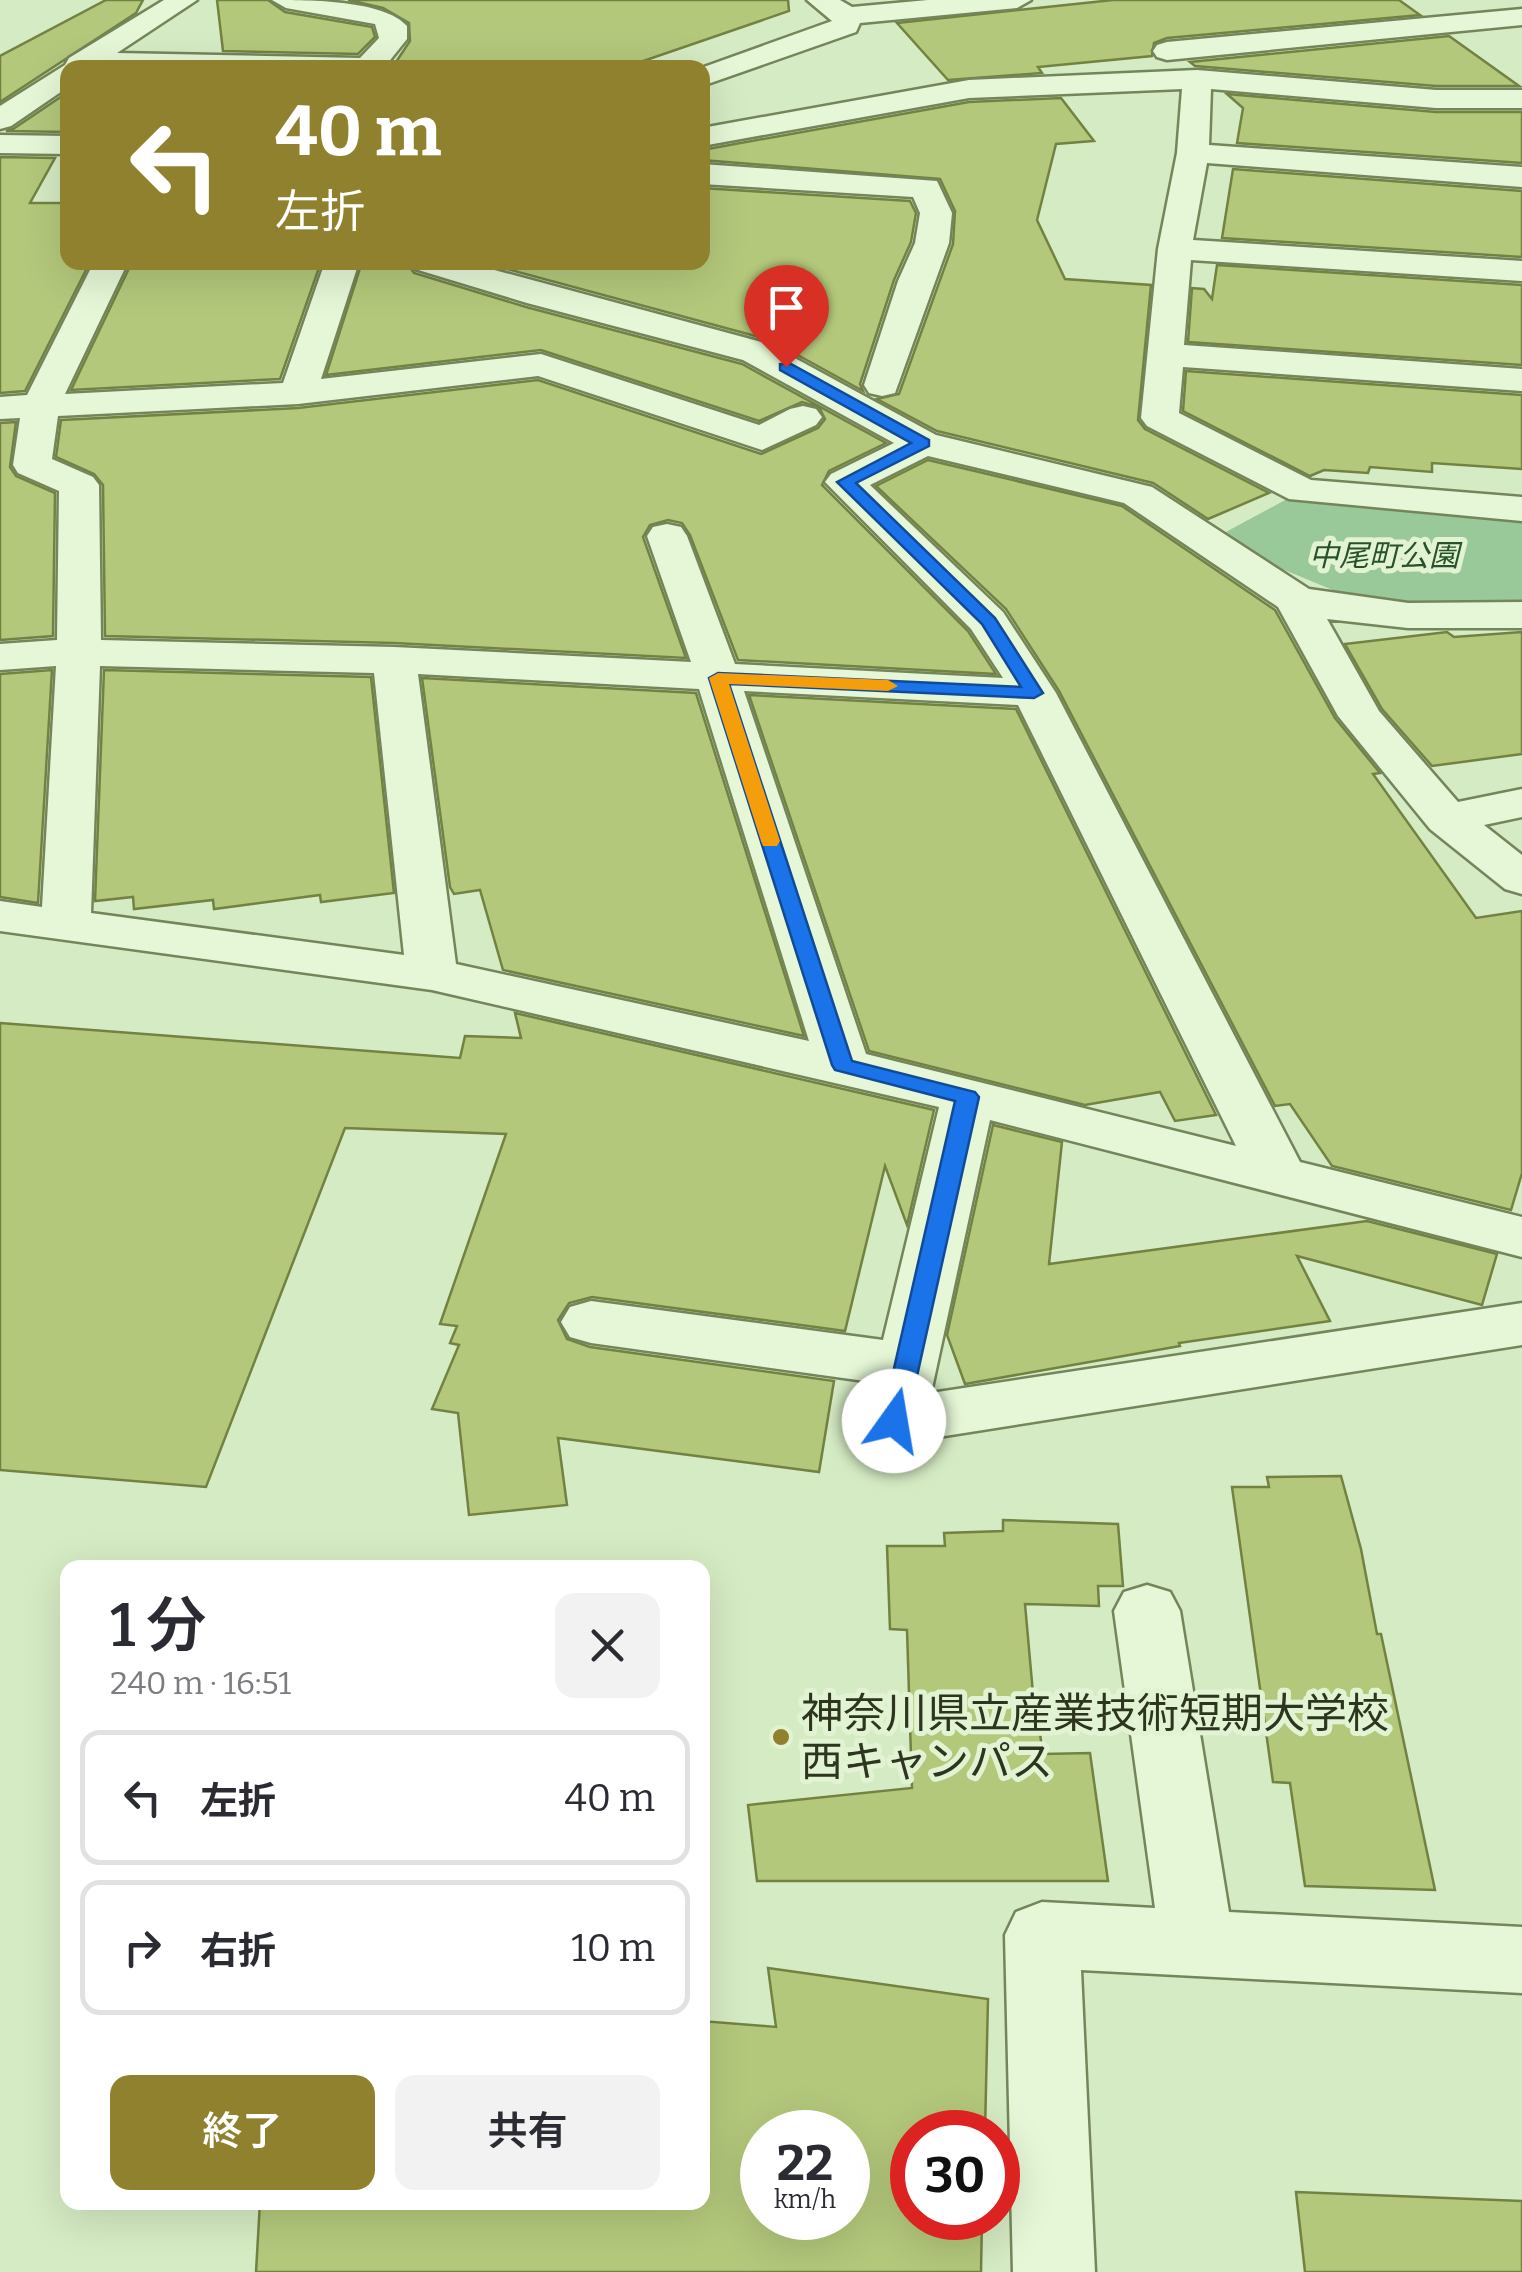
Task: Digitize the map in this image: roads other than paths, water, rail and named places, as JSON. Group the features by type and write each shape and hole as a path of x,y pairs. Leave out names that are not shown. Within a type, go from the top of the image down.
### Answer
{"street":[{"path":"87,60 183,0"},
{"path":"286,0 384,17 392,26 392,39 377,60"},
{"path":"821,0 847,16 1017,0"},
{"path":"1418,0 1480,44"},
{"path":"710,74 846,26 847,16"},
{"path":"1522,17 1146,53 1179,79 1193,153 1176,249 1160,418 1303,491 1522,508"},
{"path":"0,120 60,78"},
{"path":"710,132 969,89 1179,79 1436,99 1522,99"},
{"path":"0,144 60,144"},
{"path":"1193,153 1522,177"},
{"path":"0,408 298,393 541,365 762,440 851,403 932,243 936,213 926,188 710,174"},
{"path":"1176,249 1522,271"},
{"path":"66,924 79,652 79,484 32,465 42,406 107,270"},
{"path":"298,393 339,270"},
{"path":"456,270 756,352 923,443 1138,495 1294,599 1356,614 1435,618 1522,615"},
{"path":"1166,355 1522,380"},
{"path":"923,443 845,482 988,621 1034,693 1278,1174"},
{"path":"667,536 718,678 843,1065"},
{"path":"1294,599 1360,716 1446,819 1522,879"},
{"path":"0,658 79,652 394,660 1034,693"},
{"path":"394,660 432,974"},
{"path":"1446,819 1522,803"},
{"path":"0,916 432,974 843,1065 1522,1237"},
{"path":"968,1097 894,1421 1522,1324"},
{"path":"591,1322 907,1366"},
{"path":"1147,1611 1196,1944"},
{"path":"1054,2272 1042,1936 1522,1960"}],"place":[{"name":"神奈川県立産業技術短期大学校 西キャンパス","path":"781,1737"}],"park label":[{"name":"中尾町公園","path":"1384,556"}]}
